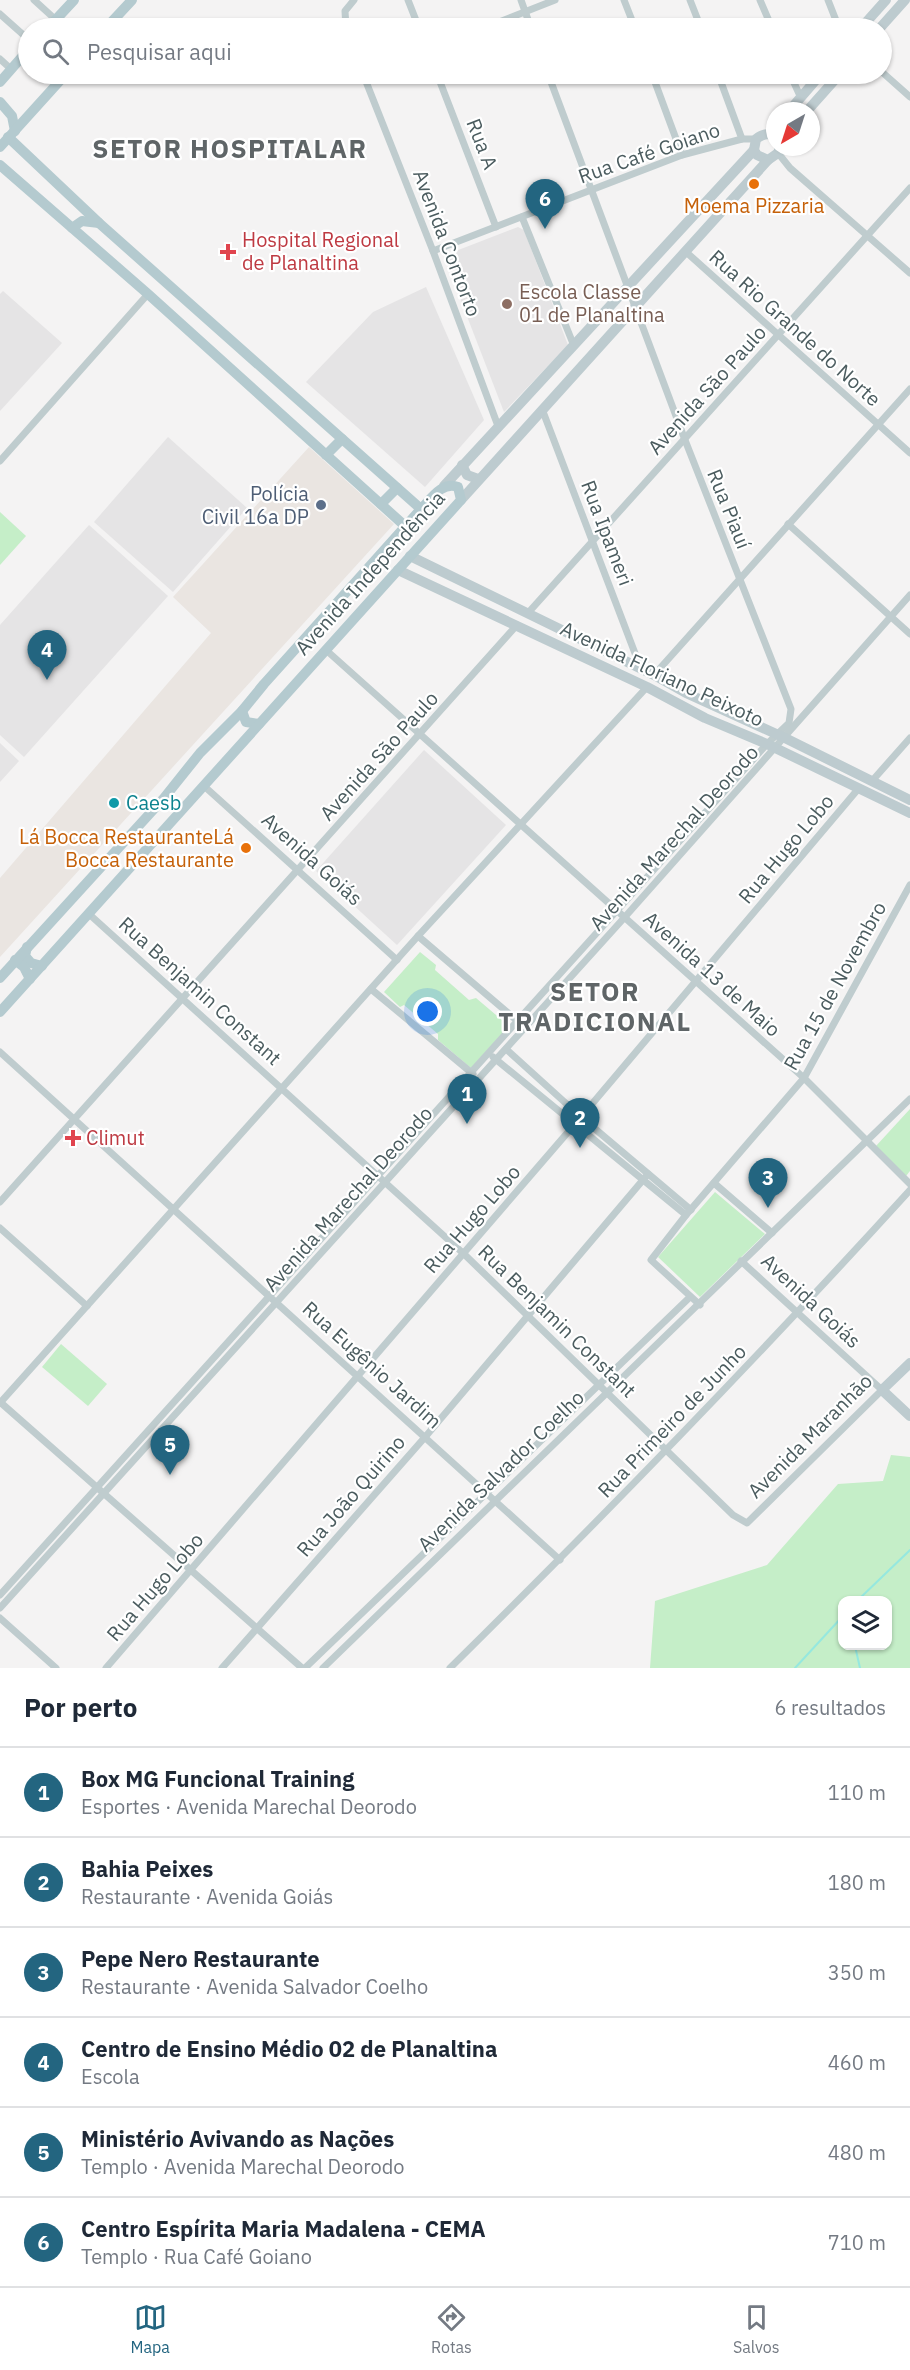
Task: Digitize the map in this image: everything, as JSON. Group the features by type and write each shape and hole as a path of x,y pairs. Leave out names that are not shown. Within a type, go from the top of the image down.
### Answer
{"main road":[{"path":"58,18 74,0"},
{"path":"115,18 132,0"},
{"path":"0,82 18,61"},
{"path":"0,147 57,84"},
{"path":"0,102 12,116 12,134 99,223 421,509"},
{"path":"0,165 148,294 405,526"},
{"path":"72,228 82,221 99,223"},
{"path":"216,356 226,336"},
{"path":"283,416 298,400"},
{"path":"293,425 307,409"},
{"path":"326,455 342,439"},
{"path":"444,486 458,487 461,500"},
{"name":"Avenida Independência","path":"0,978 164,798 200,753 227,728 405,526 444,486"},
{"path":"381,504 397,488"},
{"name":"Avenida Independência","path":"0,1012 461,500"},
{"path":"364,574 367,588 380,589"},
{"path":"344,597 353,597 357,600 361,611"},
{"path":"242,711 246,722 259,724"},
{"path":"227,728 235,735 239,745"},
{"path":"27,947 25,956 28,960 42,966"},
{"path":"15,960 24,967 30,979"}],"street":[{"path":"34,0 48,18"},
{"path":"345,18 345,10 354,0"},
{"path":"408,0 415,18"},
{"path":"521,0 527,18"},
{"path":"510,18 555,0"},
{"path":"624,0 631,18"},
{"path":"690,0 697,18"},
{"path":"760,0 768,18"},
{"path":"828,0 835,18"},
{"path":"870,18 886,0"},
{"path":"889,18 905,0"},
{"path":"0,14 18,30"},
{"path":"0,59 11,69"},
{"path":"892,81 910,97"},
{"name":"Avenida Contorto","path":"367,84 433,251 498,426"},
{"name":"Rua A","path":"441,84 496,227"},
{"path":"552,84 628,289"},
{"path":"656,84 682,155"},
{"path":"722,84 742,139"},
{"path":"795,84 801,98"},
{"path":"797,102 813,84"},
{"path":"815,102 831,84"},
{"name":"Avenida Independência","path":"444,486 628,289 766,134"},
{"path":"766,136 758,141 757,155 766,155"},
{"name":"Rua Café Goiano","path":"433,251 682,155 742,139 758,141"},
{"name":"Avenida Independência","path":"461,500 773,156"},
{"path":"775,156 910,273"},
{"name":"Avenida São Paulo","path":"528,614 910,188"},
{"path":"522,217 577,343 588,339 594,348 592,353"},
{"name":"Rua Rio Grande do Norte","path":"685,251 910,453"},
{"name":"Rua Piauí","path":"628,289 791,709 789,723"},
{"path":"0,461 148,294"},
{"path":"538,383 535,392 538,398 546,401 552,398"},
{"path":"654,675 910,389"},
{"name":"Rua Ipameri","path":"542,409 641,669"},
{"path":"462,465 467,475 478,479"},
{"path":"788,524 910,634"},
{"name":"Avenida Floriano Peixoto","path":"410,556 654,675 686,693 781,736 910,800"},
{"name":"Avenida Floriano Peixoto","path":"398,570 647,687 705,718 772,746 910,813"},
{"path":"460,598 469,584"},
{"name":"Avenida Marechal Deorodo","path":"0,1595 471,1072 892,618 910,595"},
{"name":"Avenida São Paulo","path":"0,1202 517,625"},
{"path":"565,648 569,649 575,644 574,637 571,635"},
{"path":"586,658 583,656 582,648 585,645 592,645"},
{"name":"Avenida 13 de Maio","path":"326,650 804,1078 865,1142 910,1184"},
{"path":"304,1668 191,1572 0,1402 519,824 647,687"},
{"path":"677,704 687,700 686,693"},
{"path":"705,718 702,709 711,705"},
{"name":"Avenida Marechal Deorodo","path":"781,736 789,723"},
{"path":"872,781 910,738"},
{"name":"Avenida Marechal Deorodo","path":"0,1608 526,1028 772,746"},
{"name":"Avenida Goiás","path":"204,786 397,960"},
{"name":"Rua Hugo Lobo","path":"106,1668 581,1118 859,788"},
{"path":"892,805 897,801 897,793"},
{"name":"Rua 15 de Novembro","path":"690,1297 651,1260 689,1212 804,1078 910,885"},
{"name":"Rua Benjamin Constant","path":"89,914 464,1254 732,1515"},
{"path":"418,936 526,1028"},
{"path":"371,988 479,1079"},
{"path":"506,1049 646,1177"},
{"name":"Rua Eugênio Jardim","path":"0,1052 488,1492 560,1560"},
{"path":"489,1053 575,1124 689,1212"},
{"name":"Avenida Salvador Coelho","path":"323,1668 910,1099"},
{"name":"Rua João Quirino","path":"222,1668 426,1436 646,1177"},
{"path":"714,1183 772,1233"},
{"name":"Rua Primeiro de Junho","path":"450,1668 667,1450 798,1313 910,1190"},
{"path":"0,1228 87,1306"},
{"name":"Avenida Goiás","path":"741,1261 910,1416"},
{"path":"690,1297 700,1305"},
{"name":"Avenida Salvador Coelho","path":"304,1668 690,1297"},
{"name":"Avenida Maranhão","path":"732,1515 747,1523 910,1363"},
{"path":"0,1618 56,1668"}],"shaded area":[{"name":"Escola Classe 01 de Planaltina","path":"518,227 524,230 568,345 504,412 446,262 448,254"},
{"path":"426,287 484,420 425,487 306,382 373,312"},
{"path":"3,291 62,343 0,411 0,294"},
{"path":"168,437 247,508 173,592 94,522"},
{"path":"309,447 394,524 0,957 0,878 211,633 173,597"},
{"path":"89,525 168,596 24,757 0,735 0,625"},
{"path":"0,743 19,761 0,782"},
{"path":"424,750 506,825 397,945 316,871"}],"green space":[{"path":"0,512 26,536 0,565"},
{"path":"420,952 436,965 435,970 469,1000 476,998 509,1026 471,1068 438,1040 438,1034 404,1005 400,1007 384,992"},
{"path":"910,1109 910,1171 906,1176 876,1146"},
{"path":"715,1192 765,1234 700,1297 658,1257"},
{"path":"61,1344 107,1384 88,1406 42,1367"},
{"path":"891,1455 910,1457 910,1668 650,1668 655,1601 767,1565 838,1484 883,1481"}],"waterway":[{"path":"862,1596 910,1550"},
{"path":"795,1668 838,1621"},
{"path":"856,1650 860,1668"}],"place":[{"name":"Moema Pizzaria","path":"754,184"},
{"name":"Centro Espírita Maria Madalena - CEMA","path":"545,229"},
{"name":"Hospital Regional de Planaltina","path":"228,252"},
{"name":"Escola Classe 01 de Planaltina","path":"507,304"},
{"name":"Polícia Civil 16a DP","path":"321,505"},
{"name":"Centro de Ensino Médio 02 de Planaltina","path":"47,680"},
{"name":"Caesb","path":"114,803"},
{"name":"Lá Bocca RestauranteLá Bocca Restaurante","path":"246,848"},
{"name":"Box MG Funcional Training","path":"467,1124"},
{"name":"Climut","path":"73,1138"},
{"name":"Bahia Peixes","path":"580,1148"},
{"name":"Pepe Nero Restaurante","path":"768,1208"},
{"name":"Ministério Avivando as Nações","path":"170,1475"}],"district":[{"name":"SETOR HOSPITALAR","path":"230,149"},
{"name":"SETOR TRADICIONAL","path":"595,1007"}]}
